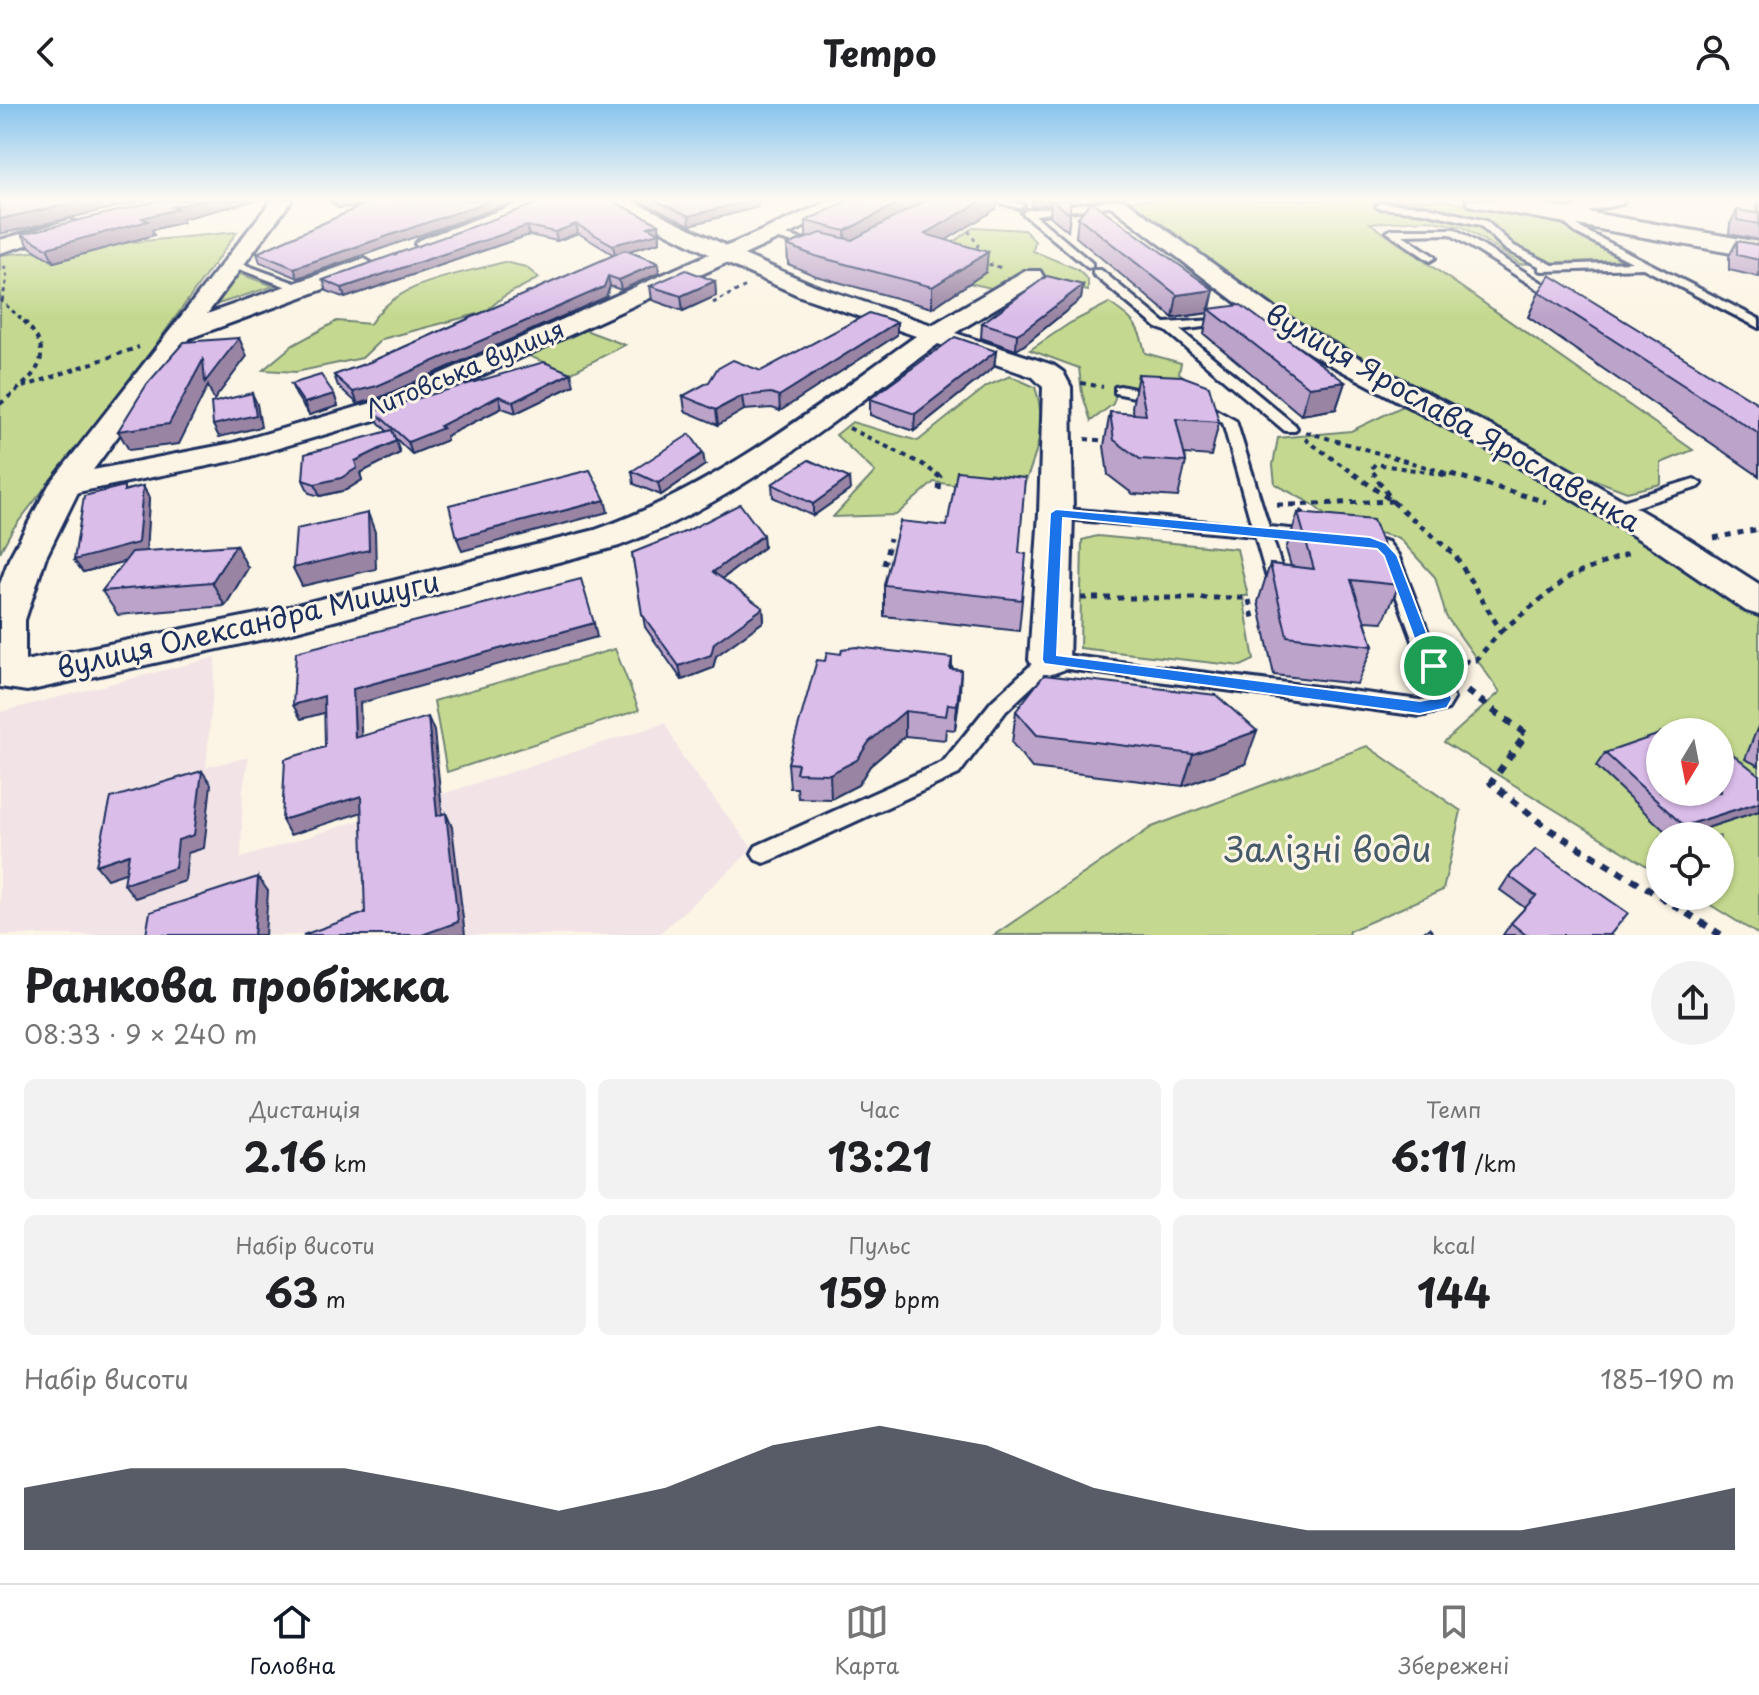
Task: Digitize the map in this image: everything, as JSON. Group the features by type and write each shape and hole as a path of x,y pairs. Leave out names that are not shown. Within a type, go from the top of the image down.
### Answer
{"street":[{"path":"6,246 30,239"},
{"name":"вулиця Олександра Мишуги","path":"251,239 65,485 27,559 6,620 5,663 11,675 27,676 273,624 607,538 657,520 696,499 822,416 935,334 1028,275"},
{"path":"182,332 439,239"},
{"path":"695,239 821,296 1043,371 1053,378 1057,387 1056,513 1049,660"},
{"name":"Литовська вулиця","path":"65,485 237,451 392,406 761,239"},
{"name":"вулиця Ярослава Ярославенка","path":"1160,239 1258,316 1518,453 1671,544 1759,602"},
{"path":"1696,239 1759,250"}],"lane":[{"path":"788,239 832,251"},
{"path":"1059,239 1161,326 1170,328 1234,320"},
{"path":"1402,239 1430,258"},
{"path":"1465,239 1569,303"},
{"path":"1500,239 1510,248 1550,267"},
{"path":"1594,239 1759,324"},
{"path":"232,263 302,289"},
{"path":"1517,271 1550,267 1644,265"},
{"path":"1737,312 1759,314"},
{"path":"1170,328 1290,428"},
{"path":"1120,390 1204,406 1229,421 1282,598"},
{"path":"1612,509 1694,484"},
{"path":"764,853 951,768 999,706 1049,660 1420,708 1441,704 1444,699 1390,555 1382,546 1342,539 1056,513"}],"path":[{"path":"973,239 978,245 973,259"},
{"path":"2,402 23,387 38,370 45,350 41,337 1,300 7,278 1,252 6,246"},
{"path":"713,303 752,283"},
{"path":"23,387 182,332"},
{"path":"822,416 922,464 940,477 939,492"},
{"path":"1290,428 1548,503"},
{"path":"1290,428 1392,501 1455,555 1501,631"},
{"path":"1057,437 1113,441"},
{"path":"1392,501 1371,469 1375,464 1491,484"},
{"path":"1291,505 1392,501"},
{"path":"1434,666 1476,660 1501,631 1569,577 1671,544 1759,529"},
{"path":"884,565 890,539"},
{"path":"1053,598 1249,599 1253,618"},
{"path":"1434,666 1526,734 1491,783 1550,830 1646,888"},
{"path":"1682,910 1721,935"}],"shaded area":[{"path":"216,657 206,767 249,757 243,788 241,858 665,723 683,758 753,849 658,935 0,935 0,712"}],"green space":[{"path":"167,239 232,239 149,354 12,530 0,552 0,255"},
{"path":"958,239 1033,239 1033,251 1077,269 1088,280 1088,291 1052,284 991,288 969,283 943,250"},
{"path":"1180,239 1392,239 1693,450 1661,463 1661,484 1627,492 1577,473 1507,438 1268,304"},
{"path":"1481,239 1590,239 1621,260 1520,264"},
{"path":"504,262 526,267 539,278 504,296 485,312 382,339 362,358 296,372 263,370 293,345 337,321 370,324 382,309 412,289"},
{"path":"234,272 274,286 218,304"},
{"path":"1109,303 1134,323 1145,353 1181,363 1179,373 1200,388 1204,398 1118,388 1113,404 1091,421 1082,393 1079,368 1030,350 1070,323"},
{"path":"585,330 625,345 570,373 529,356"},
{"path":"1010,376 1035,387 1039,400 1037,449 1024,485 991,473 954,485 934,482 896,515 833,517 875,472 836,435 852,422 918,441 987,386"},
{"path":"1403,406 1510,460 1645,541 1759,618 1759,935 1719,910 1734,910 1734,822 1646,822 1646,865 1444,742 1500,692 1446,616 1435,577 1399,538 1333,522 1312,504 1275,484 1273,465 1278,438 1351,431"},
{"path":"1097,536 1237,549 1248,596 1243,596 1254,660 1241,666 1080,648 1082,540"},
{"path":"615,649 639,710 447,772 434,701"},
{"name":"Залізні води","path":"1367,746 1461,811 1443,890 1349,931 1348,935 994,935 1152,827"}],"building":[{"path":"31,239 81,239 47,248"},
{"path":"289,239 380,239 294,268 257,253"},
{"path":"438,239 489,239 342,288 323,280"},
{"path":"602,239 637,239 613,245"},
{"path":"805,239 942,239 988,252 932,287 815,256 787,245"},
{"path":"1106,239 1143,239 1214,290 1177,295"},
{"path":"1737,241 1759,245 1759,260 1737,255"},
{"path":"625,250 658,263 619,280 608,276 604,287 377,386 353,392 334,375 370,362"},
{"path":"686,270 715,281 681,296 650,286"},
{"path":"1550,275 1759,404 1759,434 1539,292"},
{"path":"1047,276 1083,285 1017,334 982,323"},
{"path":"1241,305 1345,382 1309,387 1209,309"},
{"path":"869,313 897,322 779,396 771,393 742,396 716,410 683,396 709,382 717,369 733,360 761,371"},
{"path":"955,337 996,351 915,414 870,399"},
{"path":"239,338 205,382 203,360 169,424 118,431 147,384 184,342"},
{"path":"544,362 571,373 513,402 499,396 440,426 443,428 408,442 374,411"},
{"path":"1138,374 1182,376 1209,386 1219,422 1176,419 1186,462 1140,459 1114,440 1110,412 1146,415"},
{"path":"321,375 334,394 304,403 291,384"},
{"path":"252,393 256,415 213,425 211,403"},
{"path":"392,430 396,441 355,461 357,468 341,478 315,484 303,480 305,454"},
{"path":"690,434 703,453 658,483 632,471"},
{"path":"809,460 849,478 813,504 772,484"},
{"path":"590,470 605,500 457,538 449,505"},
{"path":"957,471 1025,478 1019,553 1026,554 1022,600 884,585 900,521 947,526"},
{"path":"124,486 124,491 143,486 138,543 74,560 84,496"},
{"path":"740,504 763,535 713,572 763,608 714,643 711,655 679,666 642,614 632,553 687,531"},
{"path":"368,513 369,550 293,568 296,529"},
{"path":"1298,513 1373,520 1399,585 1351,580 1373,646 1287,636 1270,564 1314,569"},
{"path":"236,545 212,582 102,591 132,552"},
{"path":"581,579 594,623 353,689 355,738 428,717 437,816 446,813 458,922 422,935 303,935 365,913 361,796 282,820 285,759 325,747 324,696 293,705 296,652"},
{"path":"856,647 952,658 950,669 961,670 957,705 948,704 946,716 905,711 869,742 857,760 830,774 796,773 798,764 788,763 817,660 825,661 827,652 841,654 842,649"},
{"path":"1044,675 1216,695 1257,731 1193,754 1037,735 1016,711"},
{"path":"1646,739 1646,791 1605,753"},
{"path":"1734,755 1759,775 1759,802 1696,822 1680,822 1662,806 1734,806"},
{"path":"202,771 194,835 178,840 175,868 124,884 129,854 96,865 111,798"},
{"path":"1536,849 1628,913 1610,935 1526,935 1511,923 1536,896 1509,876"},
{"path":"258,877 254,935 146,935 150,912"},
{"path":"1429,928 1435,935 1420,935"}],"route":[{"path":"1056,513 1370,542 1382,546 1390,555 1434,666 1444,699 1441,704 1420,708 1049,660 1056,513"}]}
